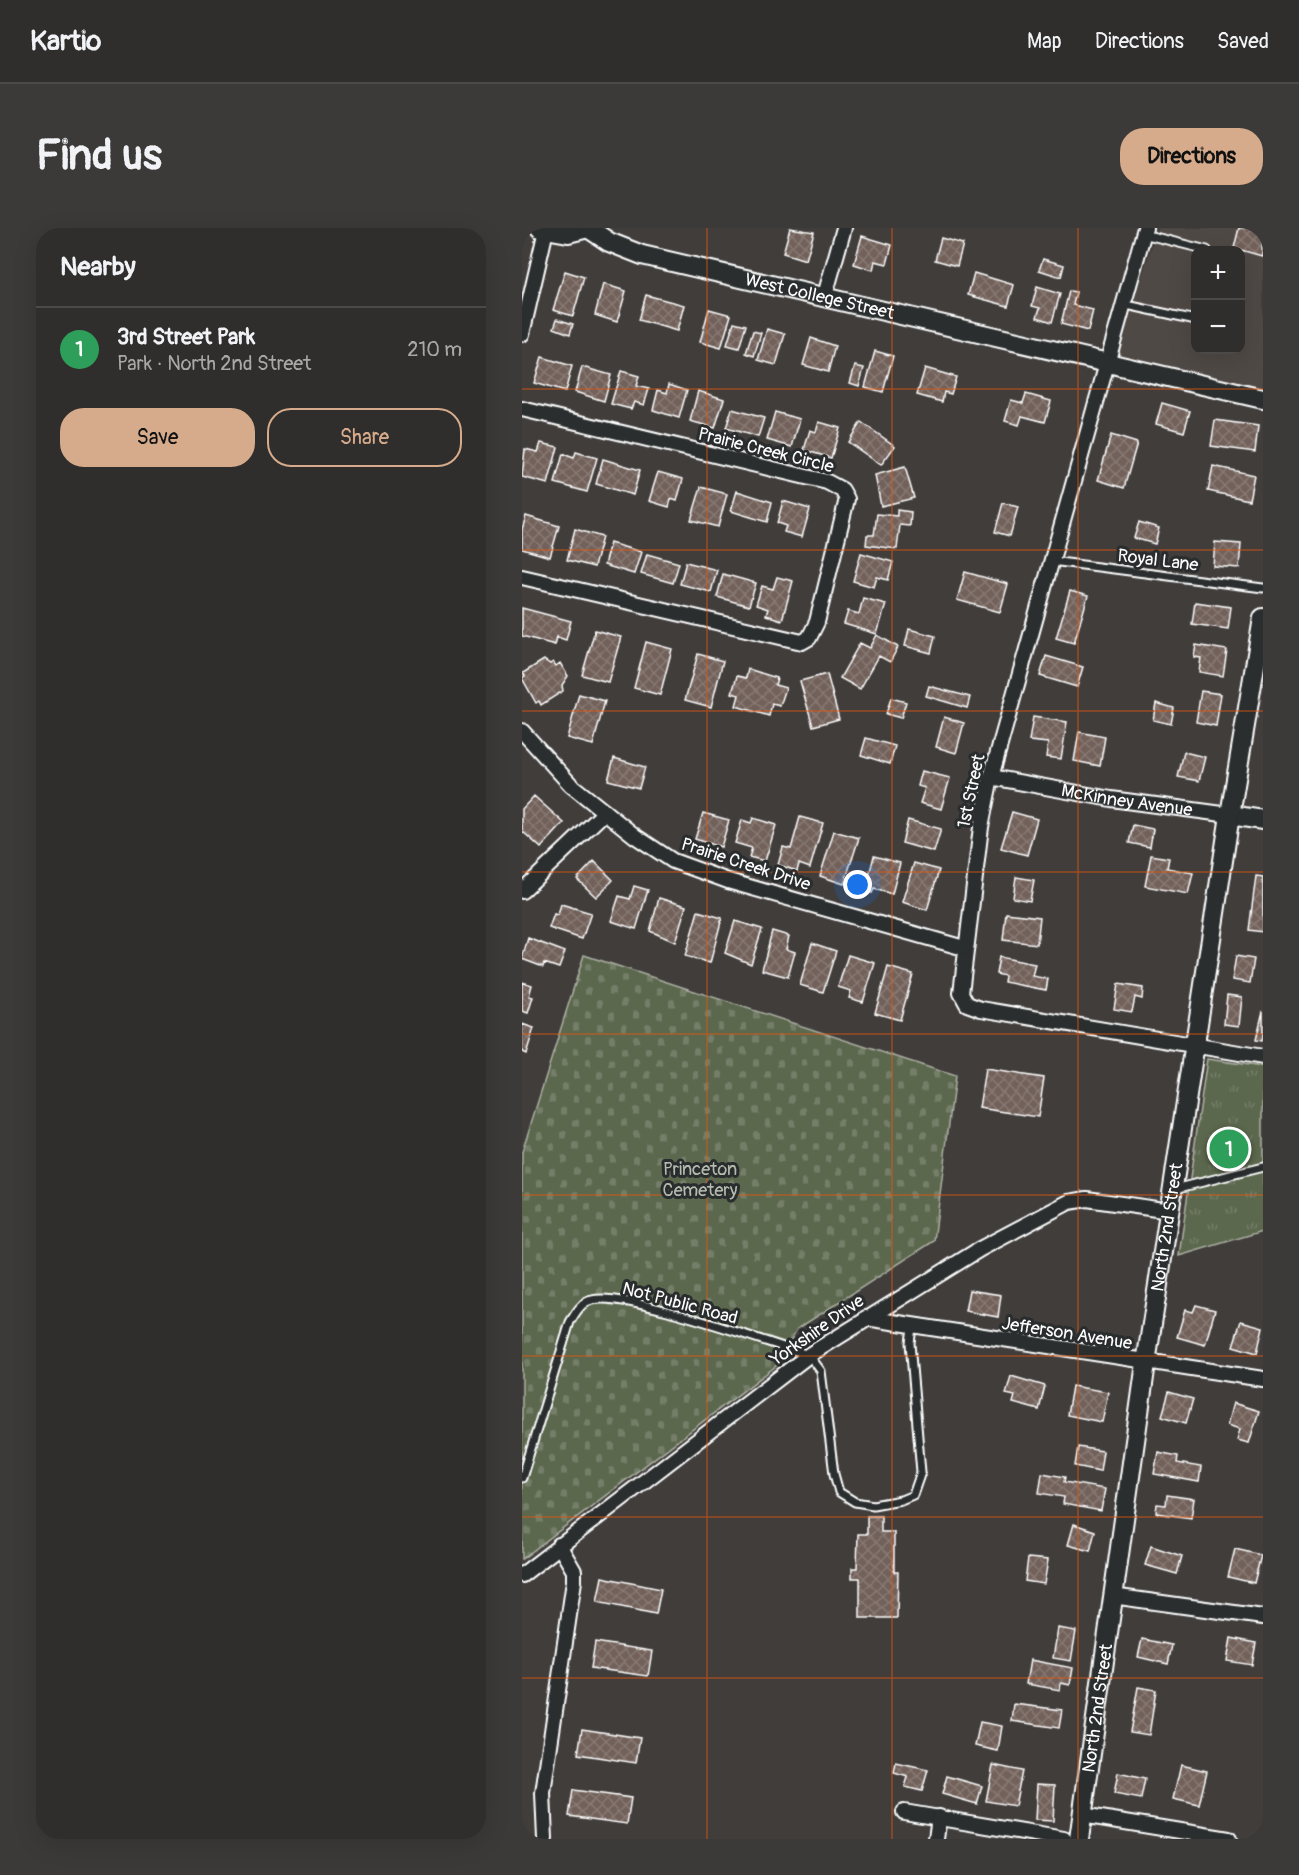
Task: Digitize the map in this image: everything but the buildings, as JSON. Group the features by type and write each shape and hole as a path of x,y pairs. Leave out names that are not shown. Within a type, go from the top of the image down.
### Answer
{"street":[{"name":"West College Street","path":"543,229 568,233 588,228 609,242 642,255 1263,399"},
{"path":"824,299 844,228"},
{"path":"522,334 543,229"},
{"name":"1st Street","path":"1144,231 991,777 981,827 964,948 961,993 967,1004 998,1013 1196,1046"},
{"name":"Prairie Creek Circle","path":"522,409 827,482 842,490 847,500 817,622 809,638 802,642 522,577"},
{"name":"North 2nd Street","path":"1078,1839 1146,1363 1230,814 1263,618"},
{"name":"Prairie Creek Drive","path":"522,731 571,785 634,836 674,861 728,881 964,948"},
{"name":"McKinney Avenue","path":"991,777 1111,799 1263,820"},
{"path":"522,891 605,812"},
{"path":"1196,1046 1263,1057"},
{"name":"Yorkshire Drive","path":"522,1575 809,1355 980,1249 1069,1202 1087,1199 1170,1211"},
{"name":"Jefferson Avenue","path":"866,1318 1146,1363 1263,1379"},
{"path":"545,1839 543,1793 574,1581 574,1571 569,1559 559,1545"},
{"path":"1112,1596 1263,1617"},
{"path":"904,1812 1064,1839"},
{"path":"1082,1815 1229,1839"},
{"path":"936,1839 939,1817"}],"lane":[{"path":"1144,231 1194,246"},
{"path":"1122,304 1191,319"},
{"name":"Royal Lane","path":"1050,561 1263,588"},
{"path":"1173,1189 1263,1167"},
{"name":"Not Public Road","path":"522,1478 570,1322 580,1307 591,1300 645,1305 809,1355"},
{"path":"809,1355 821,1371 834,1474 839,1492 855,1502 864,1504 901,1500 914,1495 921,1472 910,1343 912,1327"}],"shaded area":[{"path":"1158,228 1263,228 1263,390 1116,355"}],"green space":[{"name":"Princeton Cemetery","path":"584,955 955,1076 934,1241 797,1329 776,1366 522,1559 522,1152"},
{"path":"1207,1059 1263,1067 1263,1231 1179,1256"}],"place":[{"name":"3rd Street Park","path":"1229,1149"}]}
